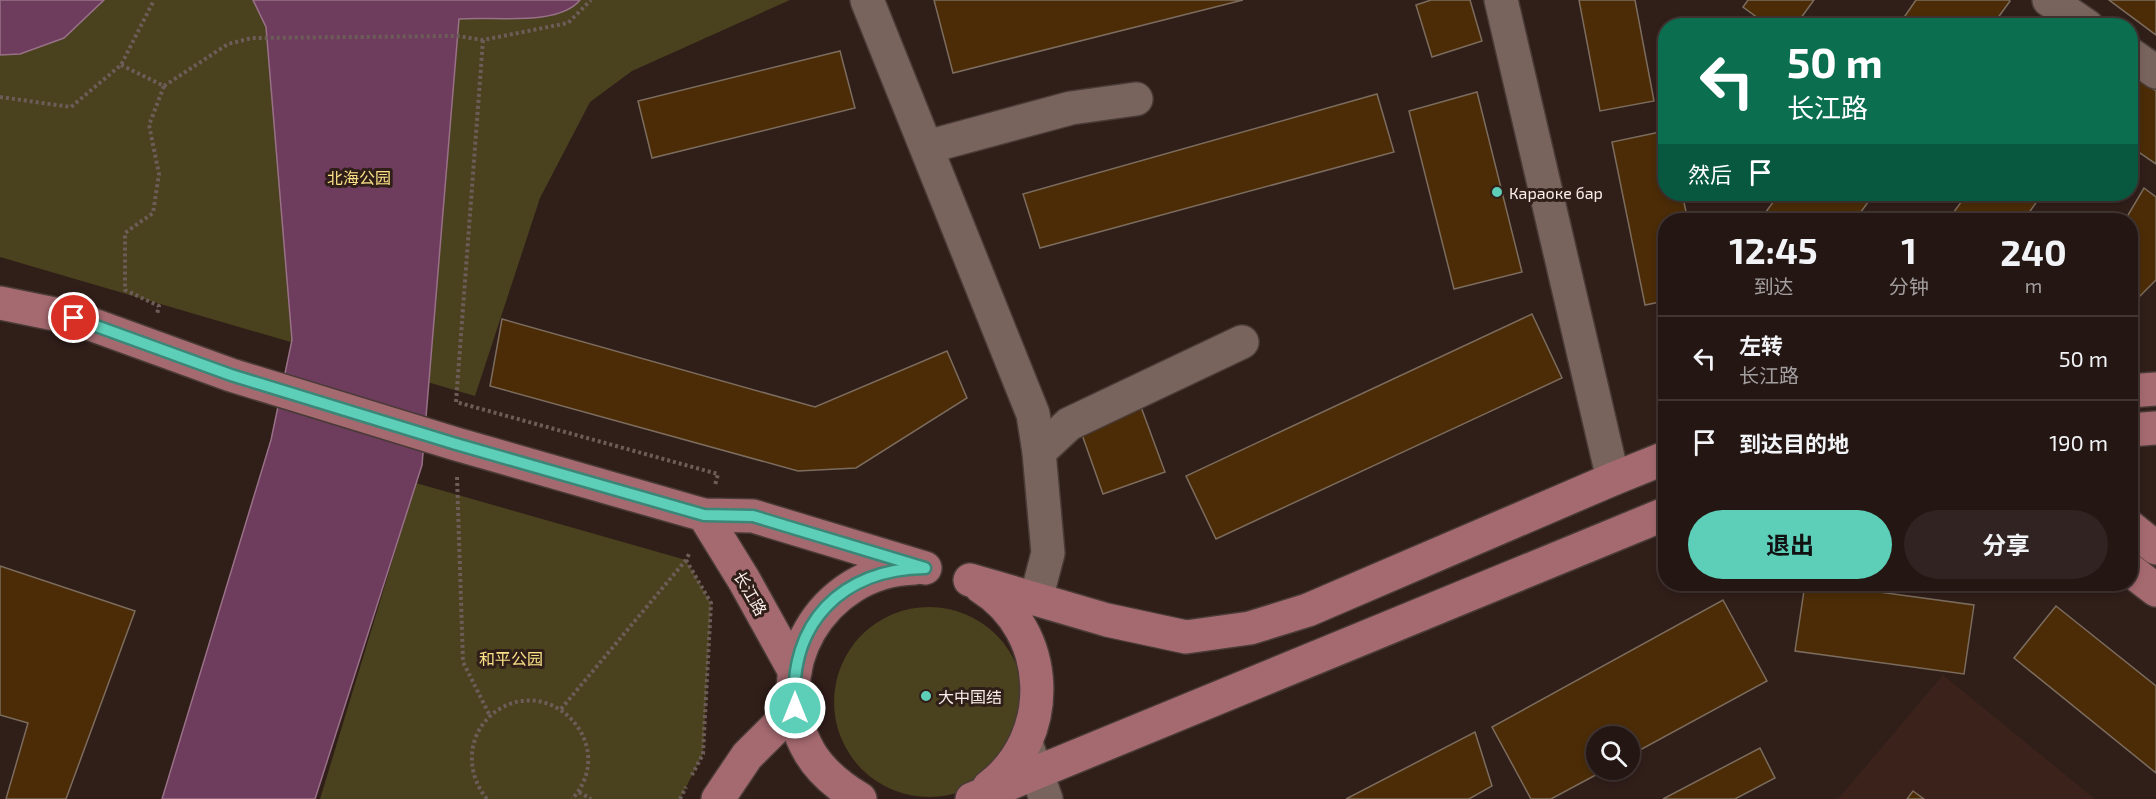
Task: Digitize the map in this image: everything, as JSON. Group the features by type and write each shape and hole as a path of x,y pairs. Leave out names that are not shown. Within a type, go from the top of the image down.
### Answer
{"main road":[{"path":"0,303 74,318 231,375 704,515 753,516 1107,620 1186,637 1250,628 1308,610 1658,461"},
{"path":"2138,390 2156,389"},
{"path":"2138,429 2156,428"},
{"name":"长江路","path":"704,515 744,580 795,672"},
{"path":"971,799 997,782 1013,764 1038,771 1658,517"},
{"path":"2138,533 2156,548"},
{"path":"860,799 824,772 810,753 800,731 795,708 795,672 799,652 807,633 832,601 848,588 885,572 905,568 925,568"},
{"path":"2138,576 2156,590"},
{"path":"970,580 1008,609 1032,650 1037,673 1038,698 1034,721 1038,771"},
{"path":"718,799 747,756 795,708"}],"street":[{"path":"867,0 1033,414 1039,452 1048,553 1036,599"},
{"path":"1500,0 1613,479"},
{"path":"2049,0 2075,18"},
{"path":"2138,60 2156,72"},
{"path":"927,147 1071,108 1137,99"},
{"path":"1039,452 1070,424 1242,342"}],"path":[{"path":"0,97 70,107 121,65 154,0"},
{"path":"147,345 159,306 125,290 125,234 153,213 159,174 149,125 164,86 228,44 252,38 457,36 483,40 568,23 591,0"},
{"path":"483,40 456,402 446,440 463,662 490,716"},
{"path":"121,65 164,86"},
{"path":"456,402 718,474 686,560 561,709"},
{"path":"680,799 703,754 711,603 686,560"},
{"path":"487,799 479,789 472,771 471,751 478,732 490,716 506,705 524,700 543,702 561,709 575,721 585,737 589,756 587,774 579,792 572,799"},
{"path":"579,792 591,799"}],"shaded area":[{"path":"0,0 104,0 64,38 20,54 0,55"},
{"path":"253,0 580,0 570,8 556,14 540,17 459,19 422,465 315,799 162,799 271,440 292,340 266,27"},
{"path":"1943,675 2095,799 1838,799"}],"green space":[{"name":"北海公园","path":"0,0 790,0 632,71 590,102 540,198 475,396 0,257"},
{"name":"和平公园","path":"416,483 686,560 711,603 703,754 680,799 320,799"},
{"path":"920,607 938,607 974,618 989,628 1003,642 1020,674 1024,702 1020,730 1013,747 1003,762 989,776 957,793 938,797 920,797 884,786 869,776 855,762 838,730 834,711 834,693 845,657 855,642 869,628 901,611"}],"building":[{"path":"934,0 1243,0 953,73"},
{"path":"1431,0 1470,0 1482,41 1432,57 1416,5"},
{"path":"1579,0 1635,0 1654,101 1600,111"},
{"path":"1748,0 1814,0 1801,18 1758,18 1743,7"},
{"path":"1916,0 2010,1 1998,18 1904,18"},
{"path":"2109,0 2156,0 2156,35 2138,22 2138,18 2133,18"},
{"path":"840,51 855,108 652,158 638,101"},
{"path":"2138,79 2156,91 2156,164 2138,152"},
{"path":"1477,92 1522,272 1454,289 1409,111"},
{"path":"1377,94 1394,152 1040,248 1023,194"},
{"path":"1658,132 1658,201 1684,201 1686,213 1658,213 1658,302 1645,305 1612,142"},
{"path":"2144,188 2156,197 2156,280 2138,298 2138,213 2129,213"},
{"path":"1774,201 1869,201 1860,213 1765,213"},
{"path":"1962,201 2037,201 2029,213 1953,213"},
{"path":"1532,314 1562,378 1216,539 1186,476"},
{"path":"502,319 815,407 947,351 967,398 856,468 798,471 490,386"},
{"path":"1141,407 1165,472 1103,494 1080,429"},
{"path":"0,566 135,611 66,799 6,799 28,723 0,715"},
{"path":"1804,591 1871,591 1974,605 1964,674 1795,651"},
{"path":"1723,600 1767,681 1640,750 1640,726 1586,726 1586,780 1551,799 1531,799 1492,727"},
{"path":"2056,606 2156,686 2156,773 2014,658"},
{"path":"1475,732 1492,786 1469,799 1346,799"},
{"path":"1760,748 1775,778 1735,799 1663,799"},
{"path":"1913,791 1924,799 1907,799"}],"place":[{"name":"Караоке бар","path":"1497,192"},
{"name":"大中国结","path":"926,696"}],"route":[{"path":"74,318 231,375 437,436 456,444 704,515 753,516 925,568 905,568 885,572 848,588 832,601 807,633 799,652 793,690 795,708"}]}
